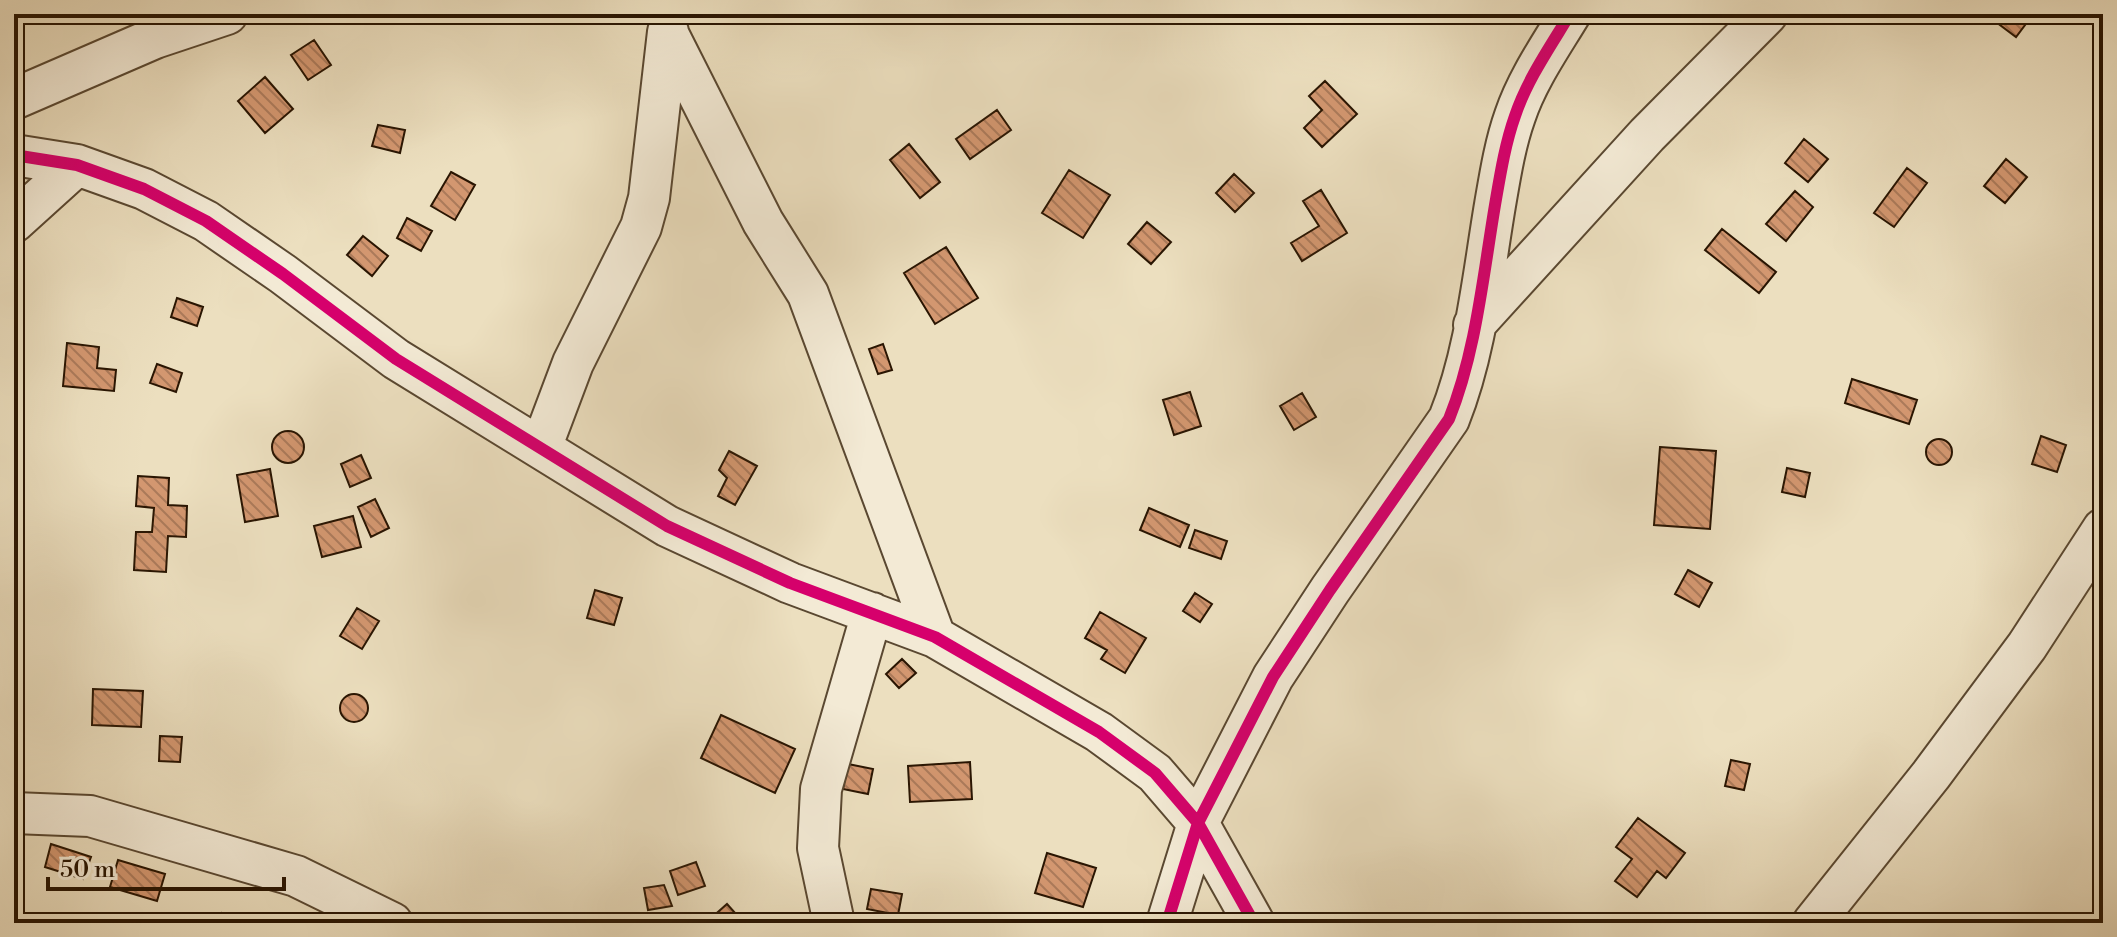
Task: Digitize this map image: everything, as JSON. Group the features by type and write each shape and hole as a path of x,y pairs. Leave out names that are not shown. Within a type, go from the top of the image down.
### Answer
{"street":[{"path":"14,99 155,38 227,14"},
{"path":"1167,923 1198,823 1273,677 1449,419 1460,391 1515,115 1537,69 1570,14"},
{"path":"1474,325 1647,135 1767,14"},
{"path":"541,448 573,363 641,227 649,198 668,24"},
{"path":"668,24 763,222 808,294 935,637"},
{"path":"14,155 77,165 144,189 206,221 396,359 667,526 790,583 935,637 1099,732 1155,773 1198,823 1254,923"},
{"path":"14,222 77,165"},
{"path":"1813,923 1931,775 2018,658 2103,529"},
{"path":"834,923 818,848 821,789 872,613"},
{"path":"14,813 90,816 296,876 392,923"}],"building":[{"path":"2002,14 2026,14 2031,17 2016,37 1996,22"},
{"path":"314,40 331,65 308,80 291,55"},
{"path":"265,77 293,109 265,133 238,101"},
{"path":"1325,81 1357,114 1322,147 1304,128 1322,110 1309,96"},
{"path":"997,110 1011,130 970,159 956,139"},
{"path":"378,125 405,130 400,153 372,146"},
{"path":"1804,139 1828,159 1808,182 1785,163"},
{"path":"909,144 940,182 920,198 890,160"},
{"path":"2006,159 2027,177 2005,203 1984,186"},
{"path":"1907,168 1927,183 1894,227 1874,213"},
{"path":"1069,170 1110,195 1083,238 1042,213"},
{"path":"451,172 475,185 455,220 431,206"},
{"path":"1234,174 1254,193 1235,212 1216,193"},
{"path":"1321,190 1347,233 1302,261 1291,243 1319,226 1303,201"},
{"path":"1795,191 1813,207 1786,241 1766,224"},
{"path":"407,218 432,231 421,251 397,238"},
{"path":"1147,222 1171,242 1151,264 1128,244"},
{"path":"1722,229 1776,272 1759,293 1705,250"},
{"path":"363,236 388,256 372,276 347,255"},
{"path":"946,247 978,298 935,324 904,273"},
{"path":"177,298 203,307 197,326 171,317"},
{"path":"67,343 99,347 97,368 116,370 114,391 63,386"},
{"path":"883,344 892,370 878,374 869,349"},
{"path":"157,364 182,373 176,392 150,383"},
{"path":"1852,379 1917,400 1909,424 1845,403"},
{"path":"1190,392 1201,426 1174,435 1163,400"},
{"path":"1302,393 1316,417 1294,430 1280,406"},
{"path":"288,431 299,436 304,447 299,458 288,463 277,458 272,447 277,436"},
{"path":"2041,436 2066,445 2057,472 2032,464"},
{"path":"1939,439 1948,443 1952,452 1948,461 1939,465 1930,461 1926,452 1930,443"},
{"path":"1660,447 1716,451 1710,529 1654,525"},
{"path":"729,451 757,466 735,505 718,496 727,478 719,470"},
{"path":"361,455 371,478 350,487 341,464"},
{"path":"1787,468 1810,473 1805,497 1782,492"},
{"path":"270,469 278,516 245,522 237,475"},
{"path":"138,476 169,478 168,505 187,506 186,537 168,536 166,572 134,570 136,532 152,532 154,508 136,506"},
{"path":"375,499 389,528 371,537 358,507"},
{"path":"1149,508 1189,525 1180,547 1140,530"},
{"path":"353,516 361,547 322,557 314,526"},
{"path":"1195,530 1227,541 1221,559 1189,548"},
{"path":"1688,570 1712,583 1699,607 1675,594"},
{"path":"595,590 622,598 614,625 587,618"},
{"path":"1195,593 1212,604 1200,622 1183,611"},
{"path":"357,608 379,621 362,649 340,636"},
{"path":"1100,612 1146,638 1125,673 1101,659 1107,650 1085,638"},
{"path":"902,659 916,673 899,688 886,674"},
{"path":"93,689 143,691 141,727 92,725"},
{"path":"354,694 364,698 368,708 364,718 354,722 344,718 340,708 344,698"},
{"path":"721,715 795,749 775,793 701,758"},
{"path":"160,736 182,737 180,762 159,761"},
{"path":"1731,760 1750,764 1744,790 1725,786"},
{"path":"970,762 972,799 910,802 908,766"},
{"path":"848,764 873,769 868,794 843,789"},
{"path":"1638,818 1685,853 1666,878 1657,871 1637,897 1615,881 1632,859 1616,847"},
{"path":"51,844 91,857 83,879 45,867"},
{"path":"1047,853 1096,868 1083,907 1035,893"},
{"path":"118,860 165,874 157,901 110,887"},
{"path":"696,862 705,886 678,895 670,871"},
{"path":"664,885 672,906 648,910 644,888"},
{"path":"871,889 902,894 898,915 867,909"},
{"path":"727,904 744,923 711,923 709,920"},
{"path":"222,913 254,923 219,923"}],"cycle path":[{"path":"1254,923 1198,823 1273,677 1449,419 1472,341 1511,127 1532,77 1570,14"},
{"path":"14,155 77,165 144,189 206,221 396,359 667,526 790,583 935,637 1099,732 1155,773 1198,823 1167,923"}]}
